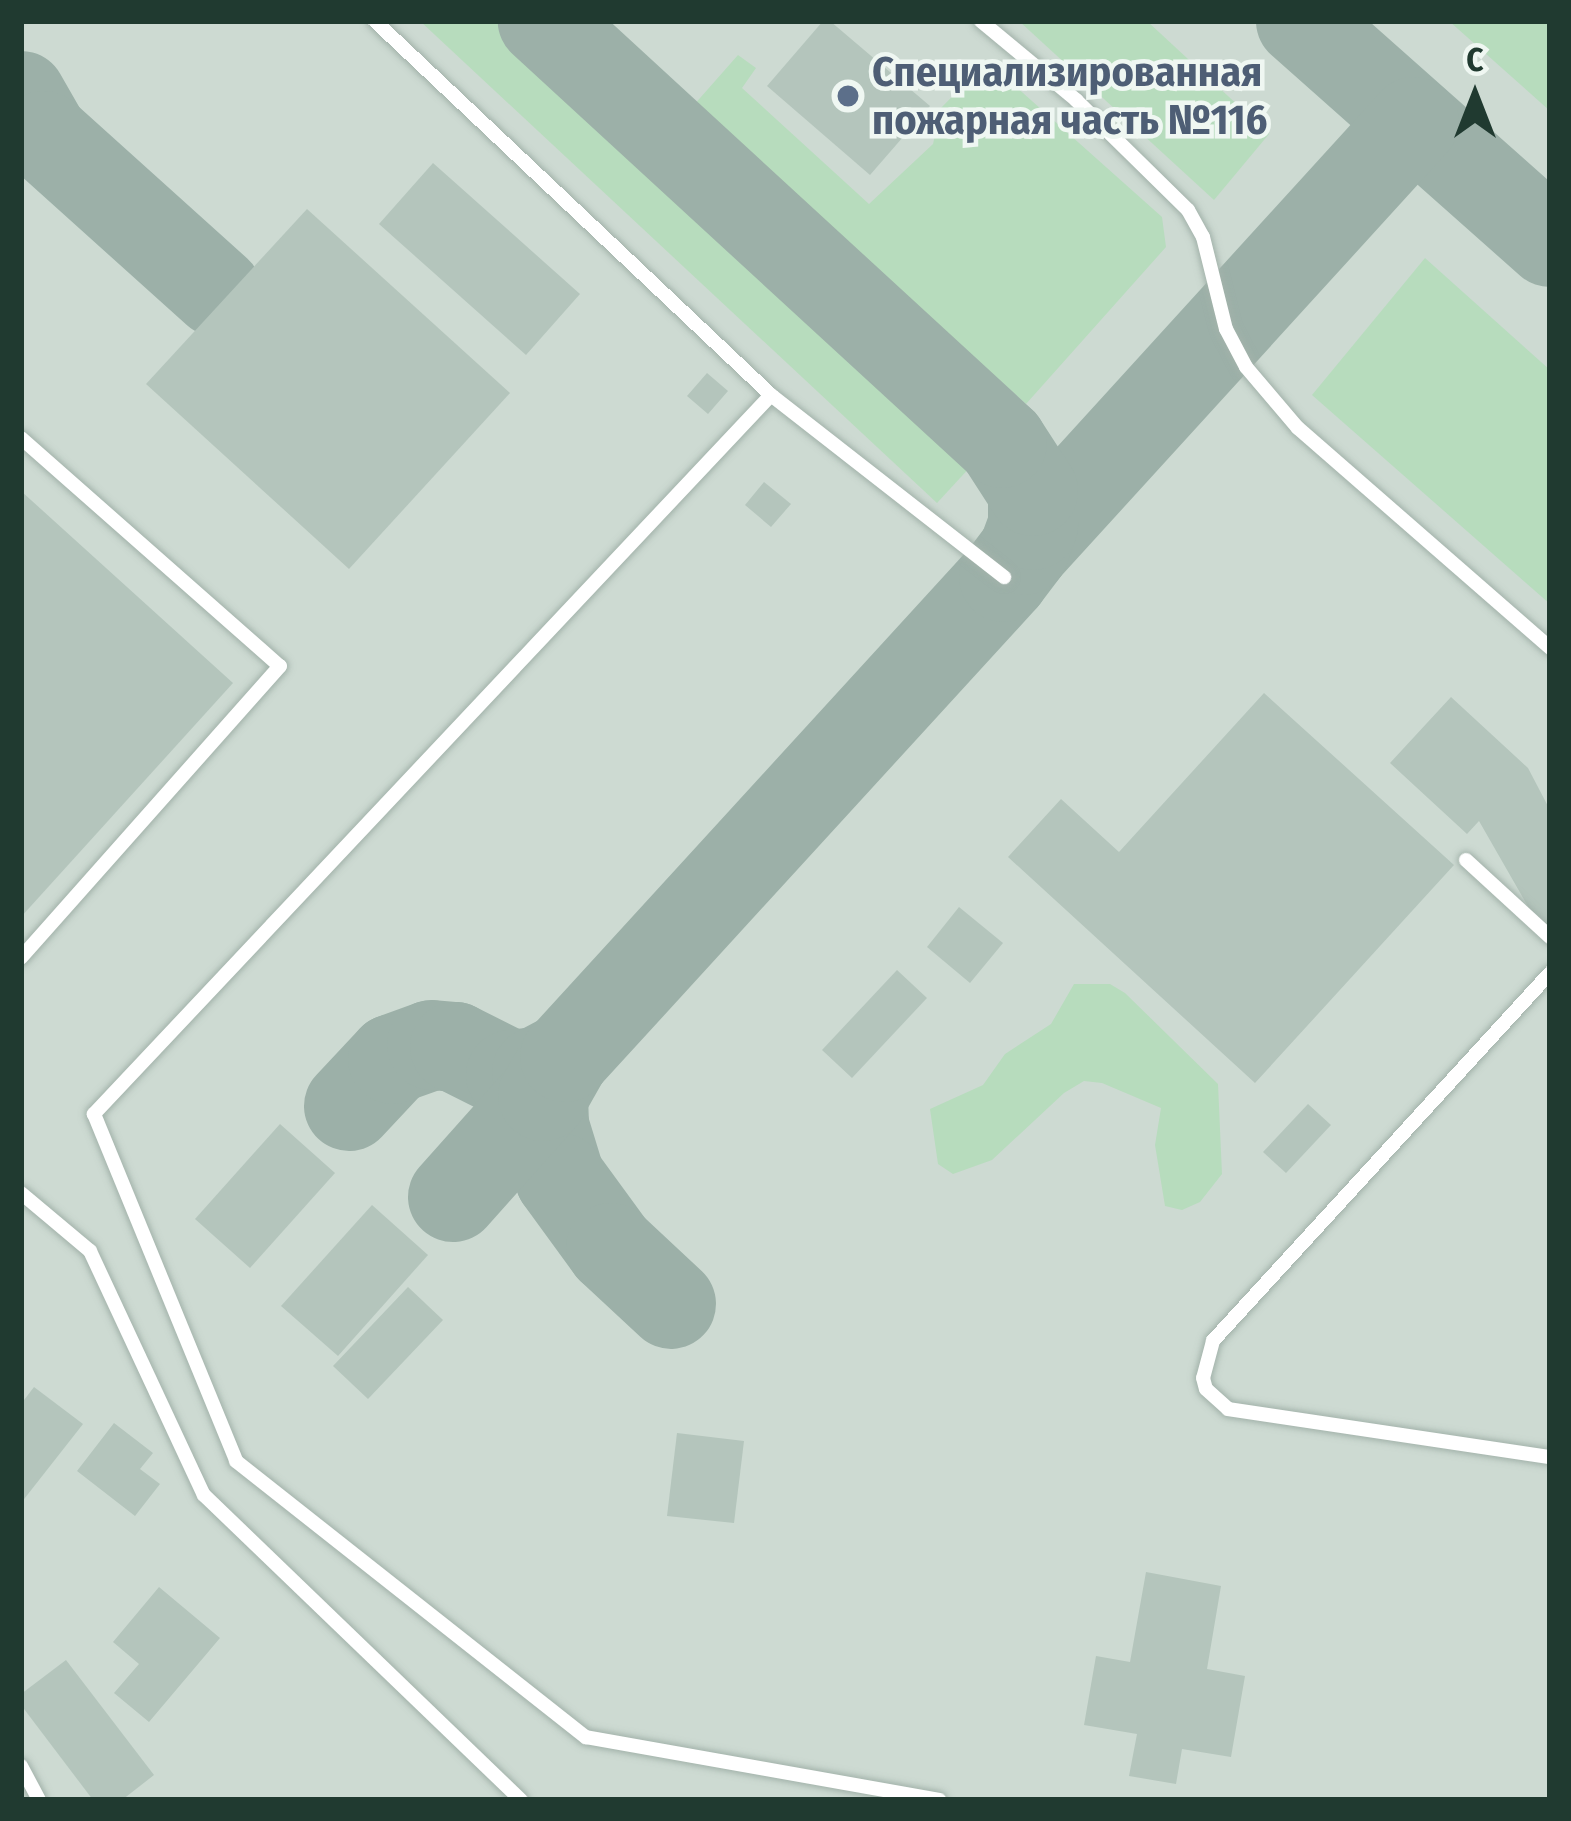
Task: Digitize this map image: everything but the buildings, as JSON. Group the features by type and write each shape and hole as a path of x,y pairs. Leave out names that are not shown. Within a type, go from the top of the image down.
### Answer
{"lane":[{"path":"375,21 771,395 1004,577"},
{"path":"981,21 1076,100 1188,210 1203,237 1226,328 1246,367 1298,428 1550,648"},
{"path":"771,395 94,1114 236,1461 586,1736 939,1800"},
{"path":"21,438 280,666 21,958"},
{"path":"1466,860 1550,937"},
{"path":"1550,973 1213,1341 1203,1378 1228,1409 1550,1457"},
{"path":"21,1193 90,1251 204,1495 520,1800"},
{"path":"21,1766 39,1800"}],"shaded area":[{"path":"21,21 1550,21 1550,1800 21,1800"}],"green space":[{"path":"420,21 497,21 973,464 937,503"},
{"path":"1019,21 1147,21 1269,134 1214,200"},
{"path":"1449,21 1550,21 1550,111"},
{"path":"738,55 756,68 742,88 869,204 933,144 941,108 987,61 1162,217 1166,247 1026,404 693,106"},
{"path":"1425,258 1550,370 1550,604 1312,395"},
{"path":"1074,984 1110,984 1125,993 1218,1084 1222,1174 1200,1202 1182,1210 1165,1206 1155,1145 1161,1108 1102,1083 1084,1081 1064,1093 992,1160 953,1174 938,1164 930,1109 983,1085 1005,1054 1051,1024"}],"taxiway":[{"path":"453,1197 543,1096 565,1057 1004,577 1024,550 1033,525 1033,491 1002,443 543,21"},
{"path":"1301,21 1550,242"},
{"path":"21,96 44,136 217,292"},
{"path":"1024,550 1414,122"},
{"path":"349,1106 393,1059 432,1045 455,1047 511,1075 537,1072 565,1057"},
{"path":"543,1096 544,1126 560,1178 611,1248 671,1304"}],"place":[{"name":"Специализированная пожарная часть №116","path":"848,96"}]}
